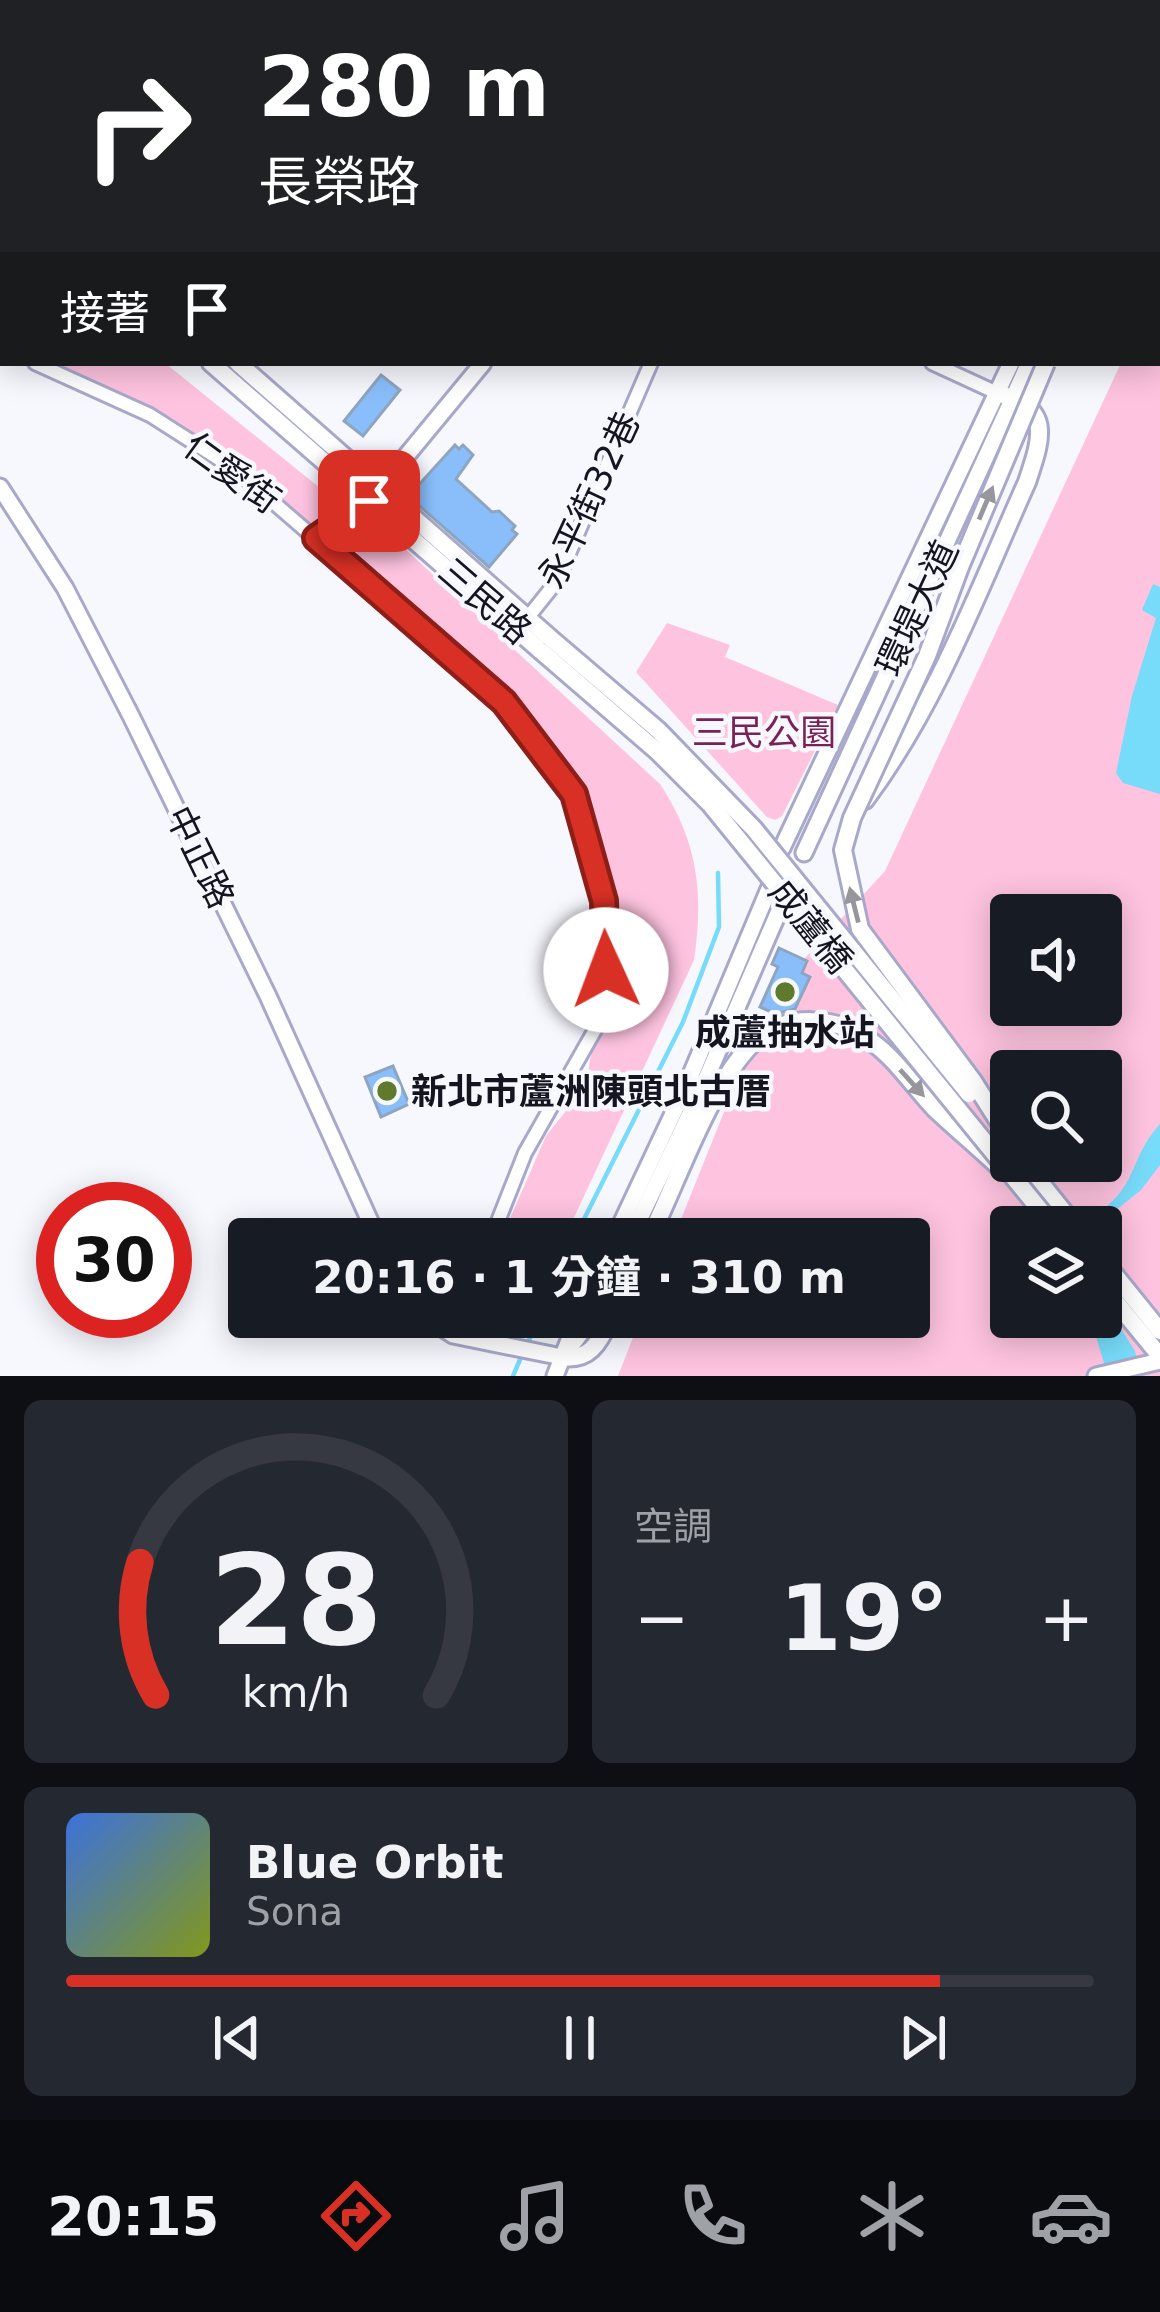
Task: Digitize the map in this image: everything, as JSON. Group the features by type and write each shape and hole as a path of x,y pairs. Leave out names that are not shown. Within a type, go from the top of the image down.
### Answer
{"main road":[{"name":"三民路","path":"216,366 545,644"},
{"path":"990,1109 860,929 844,850 852,818 927,656 1045,366"},
{"name":"三民路","path":"259,370 374,495"},
{"path":"852,818 893,763 921,711 1027,482 1039,446 1040,424 1029,405 1006,395"},
{"name":"成蘆橋","path":"545,644 658,730 754,829 990,1118"},
{"name":"成蘆橋","path":"545,644 710,804 1040,1206"},
{"path":"660,1218 721,1089 754,1042 793,1022 834,1023 873,1042 1031,1200"},
{"path":"1122,1284 1160,1330"},
{"path":"1122,1315 1158,1367"},
{"path":"562,1357 581,1357 592,1351 599,1338"}],"street":[{"name":"仁愛街","path":"42,366 150,415 236,470 504,702 574,794 604,901 606,970 596,1028 524,1153 499,1218"},
{"path":"316,538 374,495 481,366"},
{"name":"永平街32巷","path":"521,625 557,581 650,366"},
{"path":"939,366 1006,395"},
{"name":"環堤大道","path":"804,853 1006,395 1011,366"},
{"name":"環堤大道","path":"782,848 1006,395 1027,366"},
{"name":"中正路","path":"0,488 65,588 131,716 268,996 368,1218"},
{"path":"624,1218 687,1084 769,889"},
{"path":"640,1218 782,904"},
{"path":"468,1338 562,1357"},
{"path":"559,1376 570,1338"},
{"path":"562,1357 577,1338"},
{"path":"1098,1376 1158,1367"}],"green space":[{"path":"49,366 169,366 351,513 316,538 224,463"},
{"path":"1120,366 1160,366 1160,1376 618,1376 633,1338 930,1338 930,1218 681,1218 771,995 885,871"},
{"path":"389,539 403,547 660,784 690,848 698,890 694,960 574,1218 510,1218 546,1136 586,1086 591,1054 608,1019 614,980 609,903 590,823 556,755 509,700 360,569 355,557 358,551"},
{"name":"三民公園","path":"667,623 730,645 725,657 838,705 782,816 767,817 636,672"}],"water":[{"path":"1153,584 1160,587 1160,794 1123,783 1116,773 1132,696 1156,618 1142,610"},
{"path":"1160,1124 1160,1165 1121,1206 1106,1206 1126,1185"},
{"path":"1122,1330 1135,1351 1141,1376 1108,1376 1096,1338 1122,1338"}],"building":[{"path":"381,375 400,390 363,436 344,421"},
{"path":"455,445 459,449 463,445 473,455 456,479 515,526 512,530 517,534 489,567 415,502 415,489"},
{"name":"成蘆抽水站","path":"779,948 807,961 802,973 810,977 795,1009 776,1014 760,1007 778,967 772,964"},
{"name":"新北市蘆洲陳頭北古厝","path":"393,1066 409,1104 381,1117 365,1077"}],"waterway":[{"path":"585,1218 683,1022 719,927 718,873"},
{"path":"527,1345 530,1338"},
{"path":"513,1376 522,1355"}],"place":[{"name":"成蘆抽水站","path":"785,992"},
{"name":"新北市蘆洲陳頭北古厝","path":"387,1091"}],"route":[{"path":"369,501 316,538 504,702 574,794 604,901 606,970"}]}
